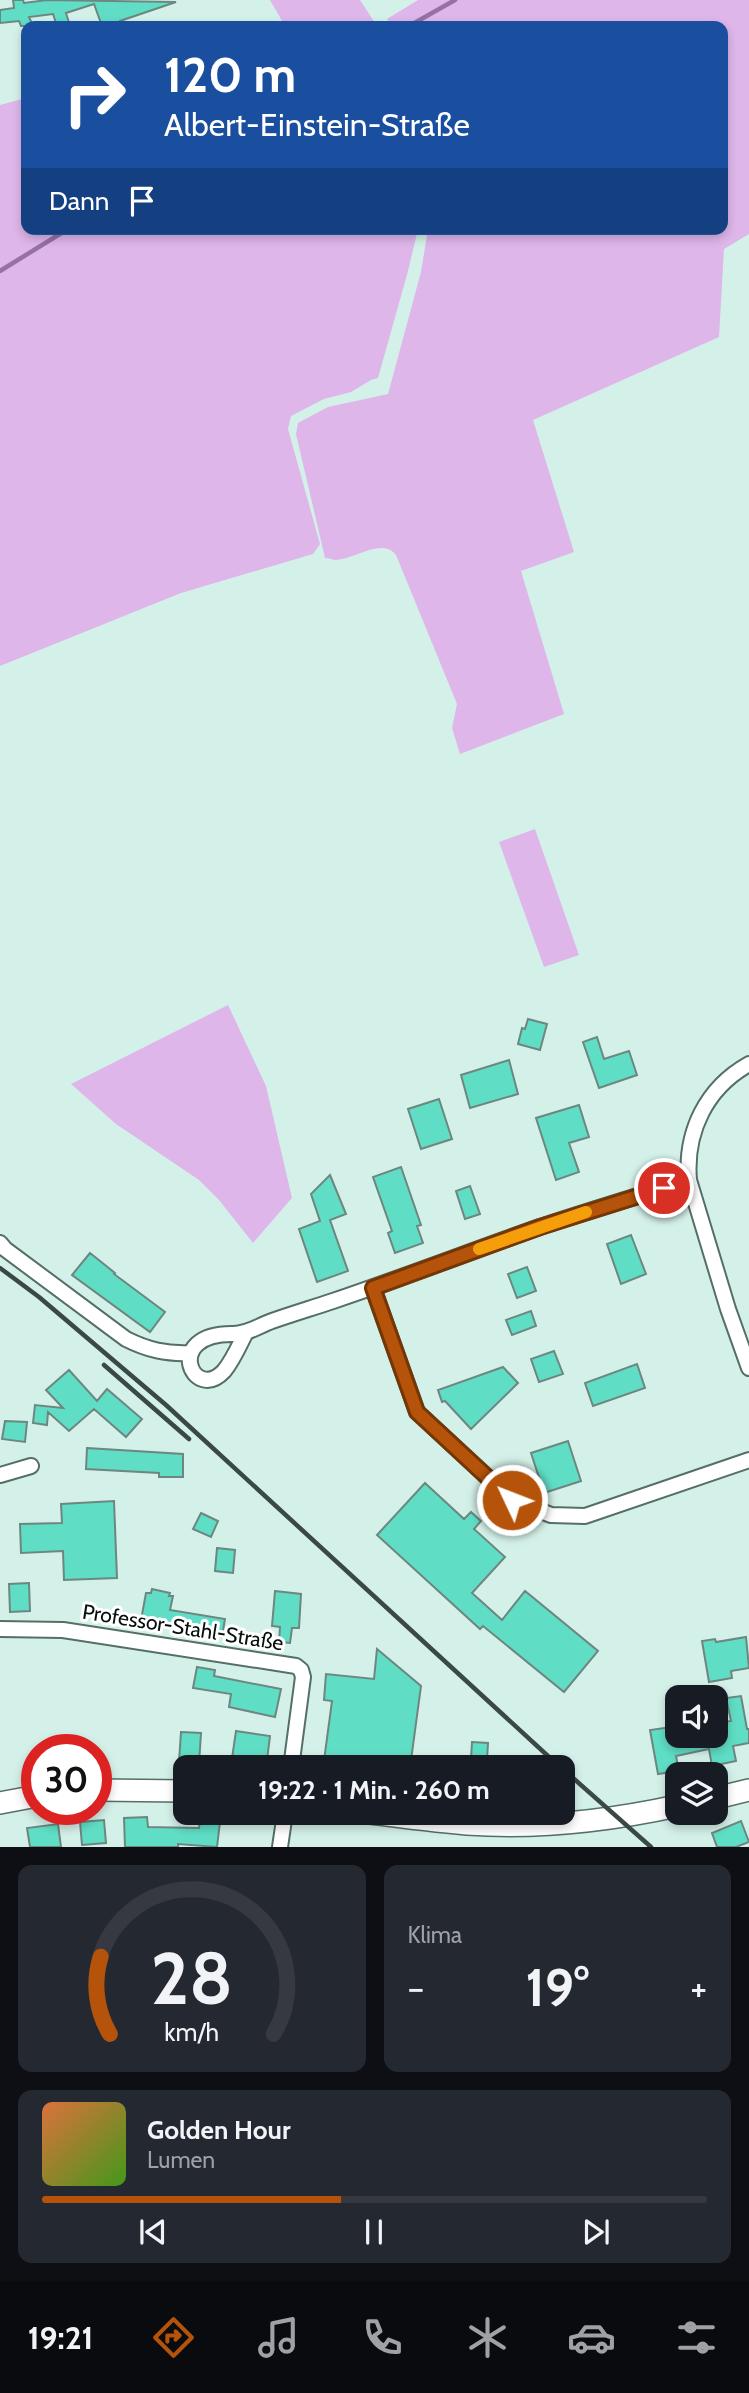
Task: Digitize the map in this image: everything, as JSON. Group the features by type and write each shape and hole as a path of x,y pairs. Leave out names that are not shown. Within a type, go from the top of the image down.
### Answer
{"main road":[{"path":"112,1790 173,1791"},
{"path":"728,1795 749,1790"},
{"path":"0,1803 21,1799"},
{"path":"575,1823 665,1808"}],"street":[{"path":"749,1065 721,1085 700,1113 687,1162 689,1180 749,1368"},
{"path":"245,1334 227,1367 213,1379 199,1377 193,1373 190,1353 200,1340 229,1333 245,1334 269,1322 373,1288 540,1227 689,1180"},
{"path":"0,1243 126,1339 144,1348 168,1354 190,1353"},
{"path":"373,1288 417,1412 512,1500 551,1515 585,1516 749,1460"},
{"path":"0,1475 31,1466"},
{"name":"Professor-Stahl-Straße","path":"0,1629 63,1630 296,1666 303,1676 293,1755"},
{"path":"280,1847 283,1825"}],"shaded area":[{"path":"270,0 360,0 374,21 282,21"},
{"path":"418,0 749,0 749,234 724,249 719,337 533,420 574,552 521,571 564,714 460,754 452,728 457,704 396,555 383,548 343,559 325,558 296,434 298,423 328,407 388,394 421,272 427,235 728,235 728,21 387,19"},
{"path":"21,99 21,235 417,235 378,378 351,392 324,399 291,416 288,429 320,544 313,554 181,593 0,666 0,105"},
{"path":"535,829 579,955 544,967 499,842"},
{"path":"228,1005 266,1086 292,1198 253,1243 219,1200 199,1180 116,1124 71,1084"}],"building":[{"path":"13,0 23,0 24,3 47,0 176,2 120,21 100,21 94,4 66,13 68,21 55,21 53,14 29,17 31,21 21,21 21,26 19,21 0,23 0,10 14,8"},
{"path":"528,1019 547,1024 540,1050 518,1044 522,1028 525,1029"},
{"path":"597,1037 604,1059 629,1051 637,1075 599,1088 583,1042"},
{"path":"509,1060 518,1094 470,1108 461,1075"},
{"path":"439,1099 452,1139 421,1149 408,1109"},
{"path":"579,1105 589,1137 569,1143 579,1172 556,1180 536,1118"},
{"path":"401,1167 421,1225 417,1226 423,1243 395,1253 388,1233 392,1231 373,1177"},
{"path":"330,1175 346,1214 330,1220 348,1271 317,1282 299,1229 320,1221 311,1194"},
{"path":"470,1186 480,1214 465,1219 456,1191"},
{"path":"631,1235 646,1274 621,1284 607,1244"},
{"path":"90,1253 165,1312 150,1332 72,1275"},
{"path":"527,1267 536,1291 517,1298 508,1274"},
{"path":"531,1311 536,1326 512,1335 506,1320"},
{"path":"554,1351 563,1374 539,1382 531,1359"},
{"path":"637,1364 645,1388 593,1406 585,1383"},
{"path":"503,1367 518,1383 471,1429 445,1401 442,1402 438,1390"},
{"path":"69,1370 97,1401 107,1389 142,1419 126,1437 94,1409 69,1431 48,1412 47,1425 33,1423 35,1405 63,1408 46,1390"},
{"path":"5,1421 27,1422 25,1442 2,1439"},
{"path":"568,1441 581,1481 544,1493 531,1453"},
{"path":"87,1448 183,1454 183,1477 86,1469"},
{"path":"425,1483 464,1519 471,1512 481,1521 474,1529 505,1557 472,1593 502,1620 525,1591 598,1651 564,1692 483,1626 480,1629 377,1535"},
{"path":"114,1501 117,1578 64,1580 63,1551 21,1553 20,1524 62,1523 61,1504"},
{"path":"201,1513 218,1521 211,1537 193,1529"},
{"path":"217,1548 235,1550 233,1573 215,1571"},
{"path":"29,1583 30,1611 10,1612 9,1584"},
{"path":"152,1589 173,1596 170,1610 225,1619 222,1637 185,1632 185,1628 141,1620 146,1593 151,1593"},
{"path":"275,1591 301,1594 299,1628 292,1628 290,1643 279,1642 280,1627 272,1626"},
{"path":"746,1637 749,1668 731,1671 732,1678 709,1682 702,1641 715,1639 716,1642"},
{"path":"377,1649 421,1686 412,1755 325,1755 332,1701 324,1700 326,1674 374,1679"},
{"path":"197,1667 215,1670 214,1676 281,1689 275,1717 229,1707 231,1694 193,1688"},
{"path":"741,1696 749,1729 749,1743 733,1746 736,1761 711,1762 709,1749 676,1756 677,1762 665,1762 665,1773 658,1774 650,1730 665,1728 665,1748 728,1748 728,1721 731,1721 728,1698"},
{"path":"236,1731 270,1736 268,1755 232,1755"},
{"path":"181,1732 201,1733 200,1755 179,1755"},
{"path":"472,1742 488,1743 487,1755 471,1755"},
{"path":"147,1817 148,1827 199,1828 199,1825 220,1825 217,1847 178,1844 178,1847 125,1847 124,1818"},
{"path":"741,1821 749,1842 736,1847 717,1847 712,1833"},
{"path":"58,1825 61,1847 30,1847 27,1828"},
{"path":"80,1825 104,1825 106,1843 82,1845"}],"waterway":[{"path":"418,21 455,0"},
{"path":"0,271 58,235"}],"railway":[{"path":"0,1268 39,1297 166,1405 547,1755"},
{"path":"104,1365 189,1439"},
{"path":"575,1780 651,1847"}],"slow traffic":[{"path":"479,1249 586,1212"}],"route":[{"path":"512,1500 417,1412 373,1288 540,1227 664,1188"}]}
